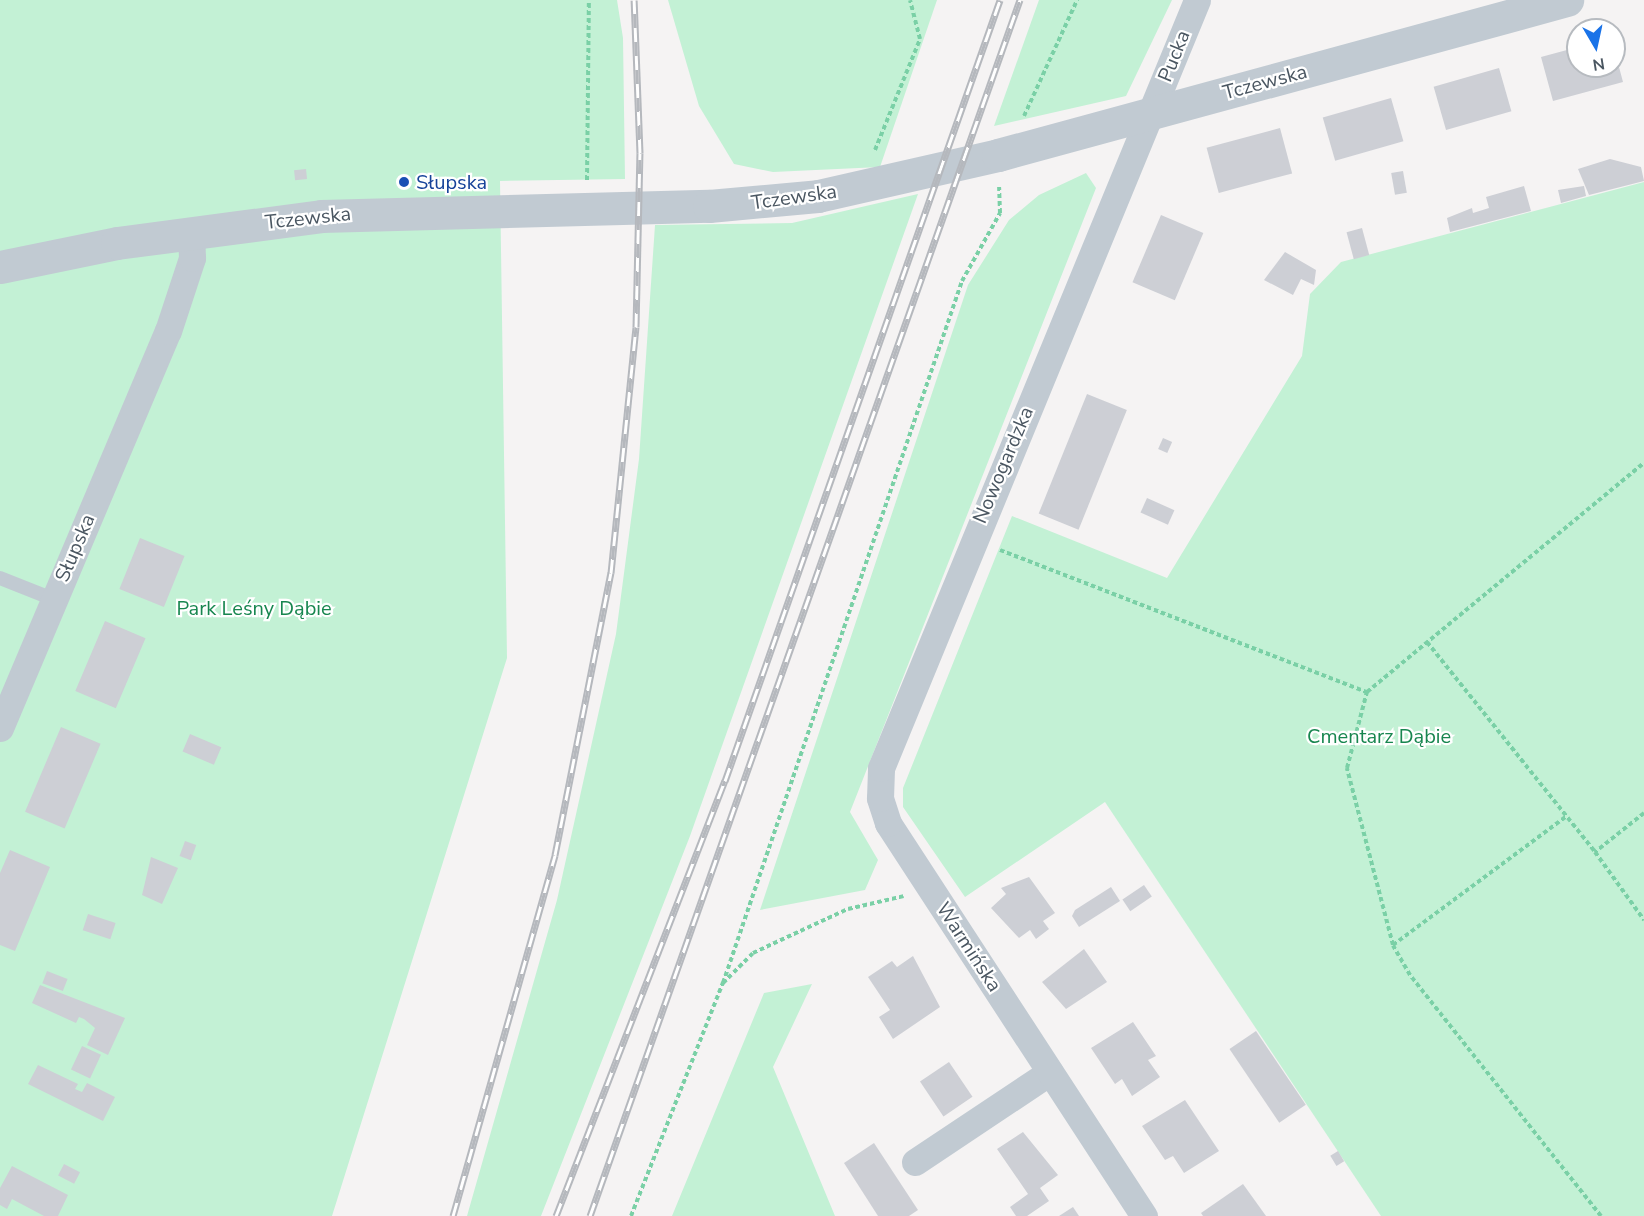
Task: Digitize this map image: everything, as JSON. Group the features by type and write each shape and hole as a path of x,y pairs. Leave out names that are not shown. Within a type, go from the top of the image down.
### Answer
{"street":[{"name":"Pucka","path":"1152,112 1197,0"},
{"name":"Tczewska","path":"0,267 191,232 373,212 774,202 860,187 998,155 1567,0"},
{"name":"Nowogardzka","path":"888,823 879,798 881,768 971,538 1152,112"},
{"name":"Słupska","path":"0,728 168,331 192,258 191,232"},
{"name":"Warmińska","path":"888,823 1144,1216"},
{"path":"915,1162 1050,1072"}],"lane":[{"path":"0,578 53,599"}],"path":[{"path":"587,207 589,0"},
{"path":"860,187 920,39 910,0"},
{"path":"631,1216 723,983 962,281 1000,213 998,155 1028,109 1077,0"},
{"path":"1601,1216 1410,975 1393,945 1347,768 1367,692 1644,463"},
{"path":"971,538 1367,692"},
{"path":"1427,642 1567,816 1644,920"},
{"path":"1594,852 1644,813"},
{"path":"1393,945 1567,816"},
{"path":"723,983 753,953 848,909 932,890"}],"green space":[{"name":"Park Leśny Dąbie","path":"0,0 617,0 623,38 625,179 500,181 507,658 332,1216 0,1216"},
{"path":"668,0 937,0 880,167 773,172 734,164 699,106"},
{"path":"1039,0 1172,0 1126,96 994,126"},
{"path":"1086,173 1096,188 850,812 878,860 865,890 760,910 968,285 1009,220 1039,195"},
{"name":"Cmentarz Dąbie","path":"1644,182 1644,1216 1381,1216 1105,802 965,897 903,807 903,788 1012,516 1167,578 1302,356 1310,294 1341,262"},
{"path":"918,194 690,836 541,1216 467,1216 557,900 616,634 639,459 655,225 792,223"},
{"path":"812,984 773,1067 835,1216 672,1216 764,993"}],"building":[{"path":"1566,50 1566,78 1622,78 1623,82 1553,101 1541,57"},
{"path":"1499,68 1511,111 1446,130 1434,87"},
{"path":"1391,98 1403,141 1335,161 1323,118"},
{"path":"1280,128 1292,173 1219,193 1207,148"},
{"path":"1610,159 1641,167 1644,181 1589,195 1578,169"},
{"path":"306,169 307,179 295,180 294,170"},
{"path":"1403,171 1407,193 1395,195 1391,173"},
{"path":"1524,186 1531,211 1450,232 1447,218 1472,208 1473,213 1489,208 1486,197"},
{"path":"1584,186 1586,196 1561,203 1558,190"},
{"path":"1161,215 1203,233 1175,300 1132,282"},
{"path":"1362,228 1369,255 1354,259 1347,232"},
{"path":"1285,252 1316,270 1314,285 1301,279 1293,295 1264,280"},
{"path":"1087,394 1127,410 1079,530 1039,514"},
{"path":"1163,438 1172,442 1167,453 1158,449"},
{"path":"1147,498 1174,510 1168,525 1140,513"},
{"path":"140,538 185,556 164,607 119,589"},
{"path":"105,621 146,638 116,708 75,691"},
{"path":"61,727 101,744 65,828 25,812"},
{"path":"190,734 221,747 214,765 183,751"},
{"path":"185,841 196,845 191,860 180,856"},
{"path":"10,850 50,867 15,951 0,945 0,873"},
{"path":"151,857 178,868 162,904 142,895"},
{"path":"1029,877 1055,913 1043,921 1049,929 1036,939 1030,930 1019,938 991,908 1006,894 1001,888"},
{"path":"1144,885 1152,897 1130,911 1122,900"},
{"path":"1111,887 1120,901 1079,927 1072,916 1075,910"},
{"path":"88,914 116,923 110,939 83,930"},
{"path":"1084,949 1107,982 1066,1009 1042,982"},
{"path":"913,956 940,1007 893,1039 879,1017 890,1010 868,977 892,961 897,967"},
{"path":"47,971 68,979 63,991 42,983"},
{"path":"40,985 125,1018 108,1055 87,1045 95,1028 84,1019 79,1017 76,1023 32,1003"},
{"path":"1133,1022 1156,1056 1148,1060 1160,1077 1132,1096 1122,1079 1115,1084 1091,1048"},
{"path":"1256,1031 1306,1105 1279,1123 1229,1049"},
{"path":"82,1046 101,1055 90,1078 71,1070"},
{"path":"949,1062 972,1097 943,1116 920,1082"},
{"path":"38,1065 78,1084 75,1089 82,1092 87,1083 115,1097 103,1121 28,1084"},
{"path":"1185,1100 1219,1151 1184,1173 1173,1156 1165,1160 1142,1126"},
{"path":"1023,1132 1058,1175 1040,1188 1049,1201 1027,1216 1016,1216 1010,1207 1028,1194 997,1149"},
{"path":"874,1143 918,1210 909,1216 878,1216 844,1163"},
{"path":"1338,1151 1344,1161 1336,1166 1330,1156"},
{"path":"64,1164 80,1172 74,1184 58,1176"},
{"path":"12,1166 68,1195 58,1216 44,1216 12,1199 7,1209 0,1205 0,1188"},
{"path":"1243,1184 1266,1216 1203,1216 1201,1213"},
{"path":"1073,1207 1079,1216 1059,1216"}],"railway":[{"path":"453,1216 555,855 611,573 636,327 640,153 634,0"},
{"path":"556,1216 725,781 1000,0"},
{"path":"590,1216 1020,0"}],"place":[{"name":"Słupska","path":"404,182"}]}
